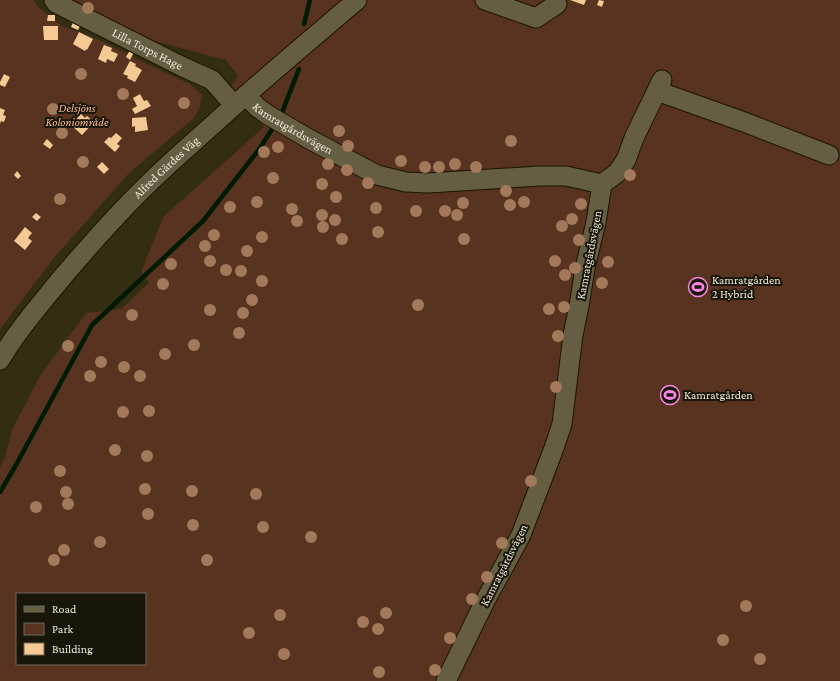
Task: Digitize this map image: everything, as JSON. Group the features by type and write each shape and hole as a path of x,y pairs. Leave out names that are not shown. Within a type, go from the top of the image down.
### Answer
{"street":[{"name":"Lilla Torps Hage","path":"54,0 56,3 212,80 240,100"},
{"name":"Alfred Gärdes Väg","path":"0,360 39,306 79,258 147,185 179,154 240,100 357,0"},
{"path":"485,0 536,18 557,4"},
{"path":"602,184 617,173 626,160 634,138 659,86 744,122 829,155"},
{"name":"Kamratgårdsvägen","path":"240,100 257,107 309,139 378,175 406,182 428,183 540,176 566,176 602,184 596,222 573,335 562,424 521,535 485,601 446,681"}],"green space":[{"name":"Delsjöns Koloniområde","path":"0,0 34,0 37,6 62,26 97,39 190,84 202,95 200,107 194,118 129,173 53,259 0,329"},
{"path":"71,0 840,0 840,681 0,681 0,467 5,457 12,430 40,376 86,313 121,309 149,283 141,272 163,217 264,127 231,86 238,76 226,60 154,41 102,19"}],"building":[{"path":"570,0 586,0 584,5"},
{"path":"599,0 604,1 602,7 597,5"},
{"path":"48,15 55,15 55,21 47,21"},
{"path":"74,20 81,24 78,30 71,27"},
{"path":"43,26 58,26 58,40 44,40"},
{"path":"79,32 93,39 85,51 73,44"},
{"path":"104,45 112,48 111,51 118,54 114,62 107,59 106,63 98,59"},
{"path":"130,50 134,52 130,60 126,57"},
{"path":"130,61 142,70 135,82 123,74"},
{"path":"4,74 10,77 5,87 0,85"},
{"path":"140,94 144,101 147,100 151,106 135,114 132,109 137,106 133,98"},
{"path":"0,108 5,110 3,115 6,116 4,122 1,121 0,124"},
{"path":"81,114 85,118 87,116 94,122 82,135 71,125"},
{"path":"146,117 148,130 135,132 135,126 132,127 132,118"},
{"path":"116,133 122,138 117,144 120,146 115,152 104,142"},
{"path":"47,139 53,145 50,149 43,144"},
{"path":"102,162 109,169 104,174 97,167"},
{"path":"17,171 21,176 18,179 14,175"},
{"path":"36,213 41,217 37,221 32,217"},
{"path":"25,227 32,233 28,238 32,241 25,250 14,241"}],"waterway":[{"path":"304,24 310,0"},
{"path":"281,115 299,69"},
{"path":"0,492 92,325 203,221 260,148 274,126"}],"place":[{"name":"Kamratgården 2 Hybrid","path":"698,287"},
{"name":"Kamratgården","path":"670,395"}]}
